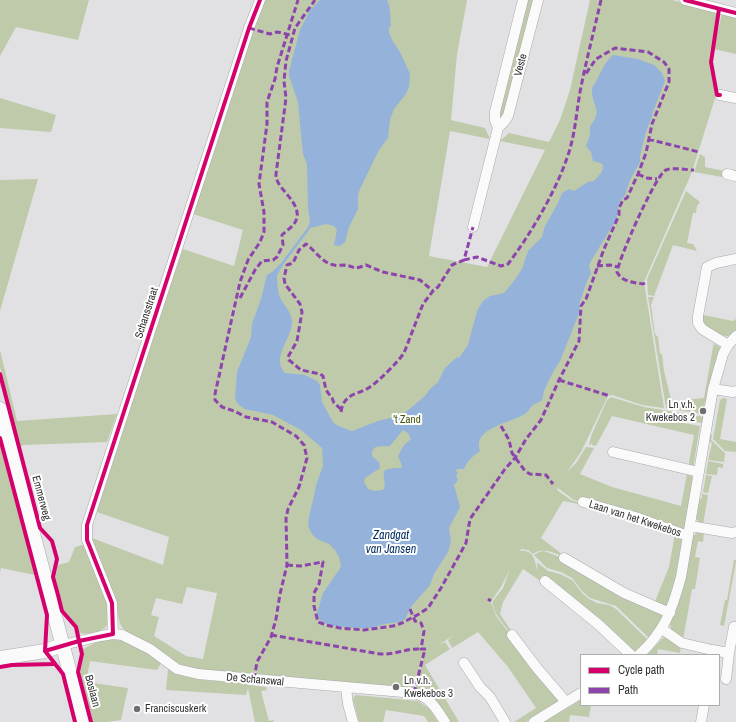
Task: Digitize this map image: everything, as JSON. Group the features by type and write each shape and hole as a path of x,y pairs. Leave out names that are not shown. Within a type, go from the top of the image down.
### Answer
{"main road":[{"name":"Emmerweg","path":"0,409 63,645"},
{"path":"0,658 45,651 63,645"},
{"name":"Boslaan","path":"63,645 83,722"}],"street":[{"name":"Schansstraat","path":"113,634 112,603 88,540 87,525 246,35 260,0"},
{"name":"Veste","path":"473,227 498,128 495,120 495,112 523,0"},
{"name":"Veste","path":"498,128 504,123 508,116 538,0"},
{"path":"686,0 736,13"},
{"path":"720,95 736,98"},
{"path":"728,345 702,328 698,323 698,316 707,267 716,263 736,259"},
{"name":"Laan van het Kwekebos","path":"640,654 648,647 662,629 670,613 681,578 713,389 723,354 728,345 736,336"},
{"path":"713,389 733,392 736,391"},
{"path":"613,452 699,472"},
{"name":"Laan van het Kwekebos","path":"583,502 635,517 688,536"},
{"name":"Laan van het Kwekebos","path":"690,526 732,533 736,532"},
{"path":"564,558 624,593 670,613"},
{"path":"546,581 599,624 630,654"},
{"path":"726,679 734,627 736,627"},
{"path":"662,629 682,643 712,653 729,653"},
{"name":"De Schanswal","path":"63,645 113,634 122,635 150,650 177,669 198,674 420,694 435,706 445,722"},
{"path":"512,635 537,668 566,702"},
{"path":"464,663 480,687 490,697 505,722"},
{"path":"346,688 348,704 353,722"},
{"path":"534,722 580,694"},
{"path":"701,722 704,706"}],"green space":[{"path":"0,0 89,0 78,40 16,27 0,56"},
{"name":"'t Zand","path":"263,0 467,0 457,54 451,120 485,128 490,139 450,131 429,256 487,267 545,150 500,141 509,133 549,142 560,120 570,90 590,0 672,0 715,11 717,14 709,59 716,95 692,172 644,282 664,408 642,405 612,395 608,396 581,452 567,472 576,463 586,447 594,448 580,474 612,487 681,506 687,474 693,477 684,530 574,500 558,488 557,490 571,500 580,503 563,501 541,538 563,555 563,557 548,551 540,551 533,554 528,550 521,549 520,551 526,551 533,557 540,576 544,580 542,582 523,569 503,602 500,614 512,632 510,633 496,614 492,602 503,588 510,569 501,587 490,603 492,604 496,616 561,700 526,722 514,722 536,708 508,667 478,632 452,648 448,640 454,635 437,646 445,642 450,649 425,665 459,722 449,722 415,690 424,654 413,690 413,688 256,676 256,672 254,672 252,676 210,672 190,668 170,660 170,657 126,631 122,626 119,621 112,591 92,538 163,565 169,537 94,511 183,249 234,266 243,230 193,214","holes":["187,587 217,593 203,659 186,656 154,636 159,617 151,615 156,598 182,604"]},
{"path":"525,0 535,0 508,108 501,118 498,114"},
{"path":"722,13 736,16 736,54 714,49"},
{"path":"0,98 56,115 51,132 0,128"},
{"path":"700,154 705,157 705,167 724,171 722,177 694,172"},
{"path":"38,179 0,311 0,180"},
{"path":"686,191 700,202 697,206 696,213 693,213 687,243 693,244 697,251 673,245 654,296 648,295 647,279"},
{"path":"648,297 654,297 651,305 655,334 658,337 660,354 662,354 664,371 671,399 677,401 704,398 714,344 720,347 712,373 703,414 694,413 695,409 691,408 690,412 666,408"},
{"path":"703,315 733,321 736,319 736,330 728,336 725,336 710,330 703,322"},
{"path":"0,350 17,421 117,414 107,442 23,445 20,447 0,367"},
{"path":"611,397 644,407 704,417 703,423 684,420 685,416 679,415 678,422 700,426 693,468 688,468 694,435 612,416 596,446 592,445 592,442 591,445 589,444 607,400"},
{"path":"723,398 727,399 720,439 736,442 736,452 725,451 713,439 720,400"},
{"path":"710,435 712,435 711,440 725,453 724,462 708,460 712,443 709,441"},
{"path":"0,444 35,575 1,568 0,572"},
{"path":"708,461 723,464 723,468 718,467 717,475 706,474"},
{"path":"706,475 712,476 708,493 703,492"},
{"path":"702,494 708,495 703,525 699,523 696,518 698,501 702,498"},
{"path":"698,531 704,532 703,542 698,541 695,557 700,558 695,589 692,589 683,640 672,632 670,624 680,596 693,537"},
{"path":"675,534 682,539 675,581 667,607 654,604 669,567"},
{"path":"86,544 108,598 108,623 106,627 99,631 79,633 76,626 64,610 55,579 58,565 69,562 75,547"},
{"path":"544,551 562,558 662,612 664,616 649,638 616,606 590,598 582,591 572,578 561,572 547,568 534,555"},
{"path":"734,560 736,560 736,562 724,626 720,625 725,600 727,600"},
{"path":"537,563 548,571 560,574 572,580 582,593 589,599 597,603 609,605 616,609 648,640 635,654 542,578 538,572"},
{"path":"663,638 666,638 681,646 680,653 658,649 657,654 648,654"},
{"path":"113,639 132,644 161,663 157,670 90,661 86,682 128,688 121,720 93,722 80,674 84,655 83,649 101,640"},
{"path":"168,669 195,679 248,683 248,685 266,687 267,690 261,691 269,721 274,720 273,722 255,722 248,688 246,695 166,690"},
{"path":"356,695 418,701 430,709 438,722 428,722 424,716 386,710 383,722 359,722 353,700"},
{"path":"580,701 580,706 591,706 589,717 570,715 569,722 543,722"}],"water":[{"path":"320,0 387,0 390,9 391,26 389,28 389,32 410,74 409,87 406,94 394,109 390,120 388,138 379,150 360,189 358,195 358,209 349,227 345,242 340,246 334,245 337,230 334,226 326,224 310,228 308,227 310,222 308,208 307,164 303,154 298,102 289,76 300,30 310,10"},
{"name":"Zandgat van Jansen","path":"613,55 638,59 654,65 662,73 665,81 646,132 640,162 630,180 625,195 619,203 616,220 591,261 589,266 591,273 579,305 580,311 560,361 544,391 542,400 534,404 525,414 494,427 487,432 479,443 480,451 468,461 464,469 457,469 456,471 458,473 456,476 458,480 454,485 460,507 449,528 451,542 448,552 434,574 430,585 411,607 405,619 400,622 384,624 372,628 334,626 324,623 319,619 317,613 323,593 341,566 339,557 335,550 329,544 317,539 312,534 308,526 317,482 323,466 322,448 301,430 273,415 245,409 238,404 235,399 237,372 251,337 252,324 261,299 267,275 280,264 283,265 277,276 279,293 280,298 291,315 292,323 281,355 281,367 285,373 305,375 317,381 320,385 322,402 333,422 338,426 352,431 406,412 425,396 438,382 445,368 457,357 459,358 468,345 477,311 483,301 490,296 504,293 514,281 522,269 528,251 542,237 545,226 562,193 569,189 574,191 588,182 594,181 601,173 603,168 602,164 593,161 591,152 586,146 590,135 590,126 594,121 597,112 593,99 592,88","holes":["403,430 408,433 411,439 404,445 398,456 402,466 401,468 385,470 385,485 383,490 374,491 368,489 364,482 365,478 380,469 379,462 372,456 373,449 378,446 390,446"]}],"waterway":[{"path":"282,264 309,228"}],"marked path":[{"path":"254,679 257,662 271,637 276,619 287,565 286,518 288,509 299,487 307,458 304,445 296,436 272,422 246,417 222,407 215,400 215,394 240,282 248,260 260,242 264,232 264,212 259,184 267,124 267,102 298,0"},
{"path":"240,298 255,270 262,261 273,260 277,257 283,245 282,235 294,224 297,218 295,206 292,200 279,185 276,174 286,98 284,81 286,61 295,28 315,0"},
{"path":"464,260 477,257 501,266 508,264 525,240 549,199 562,171 572,142 582,80 601,0"},
{"path":"249,28 270,34 277,32 291,35"},
{"path":"287,565 300,566 323,562 319,584 314,593 314,606 318,622 340,628 364,630 393,626 402,623 428,608 441,588 466,543 470,519 541,420 579,341 581,306 586,299 604,249 619,215 619,208 623,200 627,198 638,174 646,153 652,124 669,82 669,69 664,62 648,52 615,48 596,59 585,75"},
{"path":"648,139 699,152"},
{"path":"645,283 643,284 625,280 617,272 631,235 647,200 661,175 669,169 694,170"},
{"path":"638,174 646,178 657,179"},
{"path":"341,412 345,401 349,397 366,390 374,384 404,353 423,304 438,287 452,265 464,260 473,227"},
{"path":"341,409 334,403 326,390 323,376 301,370 289,360 288,357 297,341 302,312 300,304 285,284 284,278 287,265 293,263 299,250 306,244 330,264 356,268 366,265 383,272 420,280 433,291"},
{"path":"597,266 610,265 618,267"},
{"path":"559,380 610,396"},
{"path":"501,426 509,440 512,453 525,471 530,474 546,475 553,484"},
{"path":"410,609 415,621 421,623 424,631 421,649 427,649"},
{"path":"271,635 380,654 390,654 421,649"},
{"path":"414,693 425,649"}],"cycle path":[{"path":"45,651 79,641 113,634 112,603 87,540 87,525 249,28 260,0"},
{"path":"685,0 736,13"},
{"path":"719,9 711,62 717,95 720,95"},
{"path":"0,374 40,528 52,541 57,559 53,577 62,611 76,627 82,654 78,672 91,722"},
{"path":"0,438 47,615 45,651"},
{"path":"45,651 63,674 75,722"},
{"path":"0,667 12,665 54,664"}],"place":[{"name":"Ln v.h. Kwekebos 2","path":"703,411"},
{"name":"Ln v.h. Kwekebos 3","path":"396,687"},
{"name":"Franciscuskerk","path":"137,709"}]}
